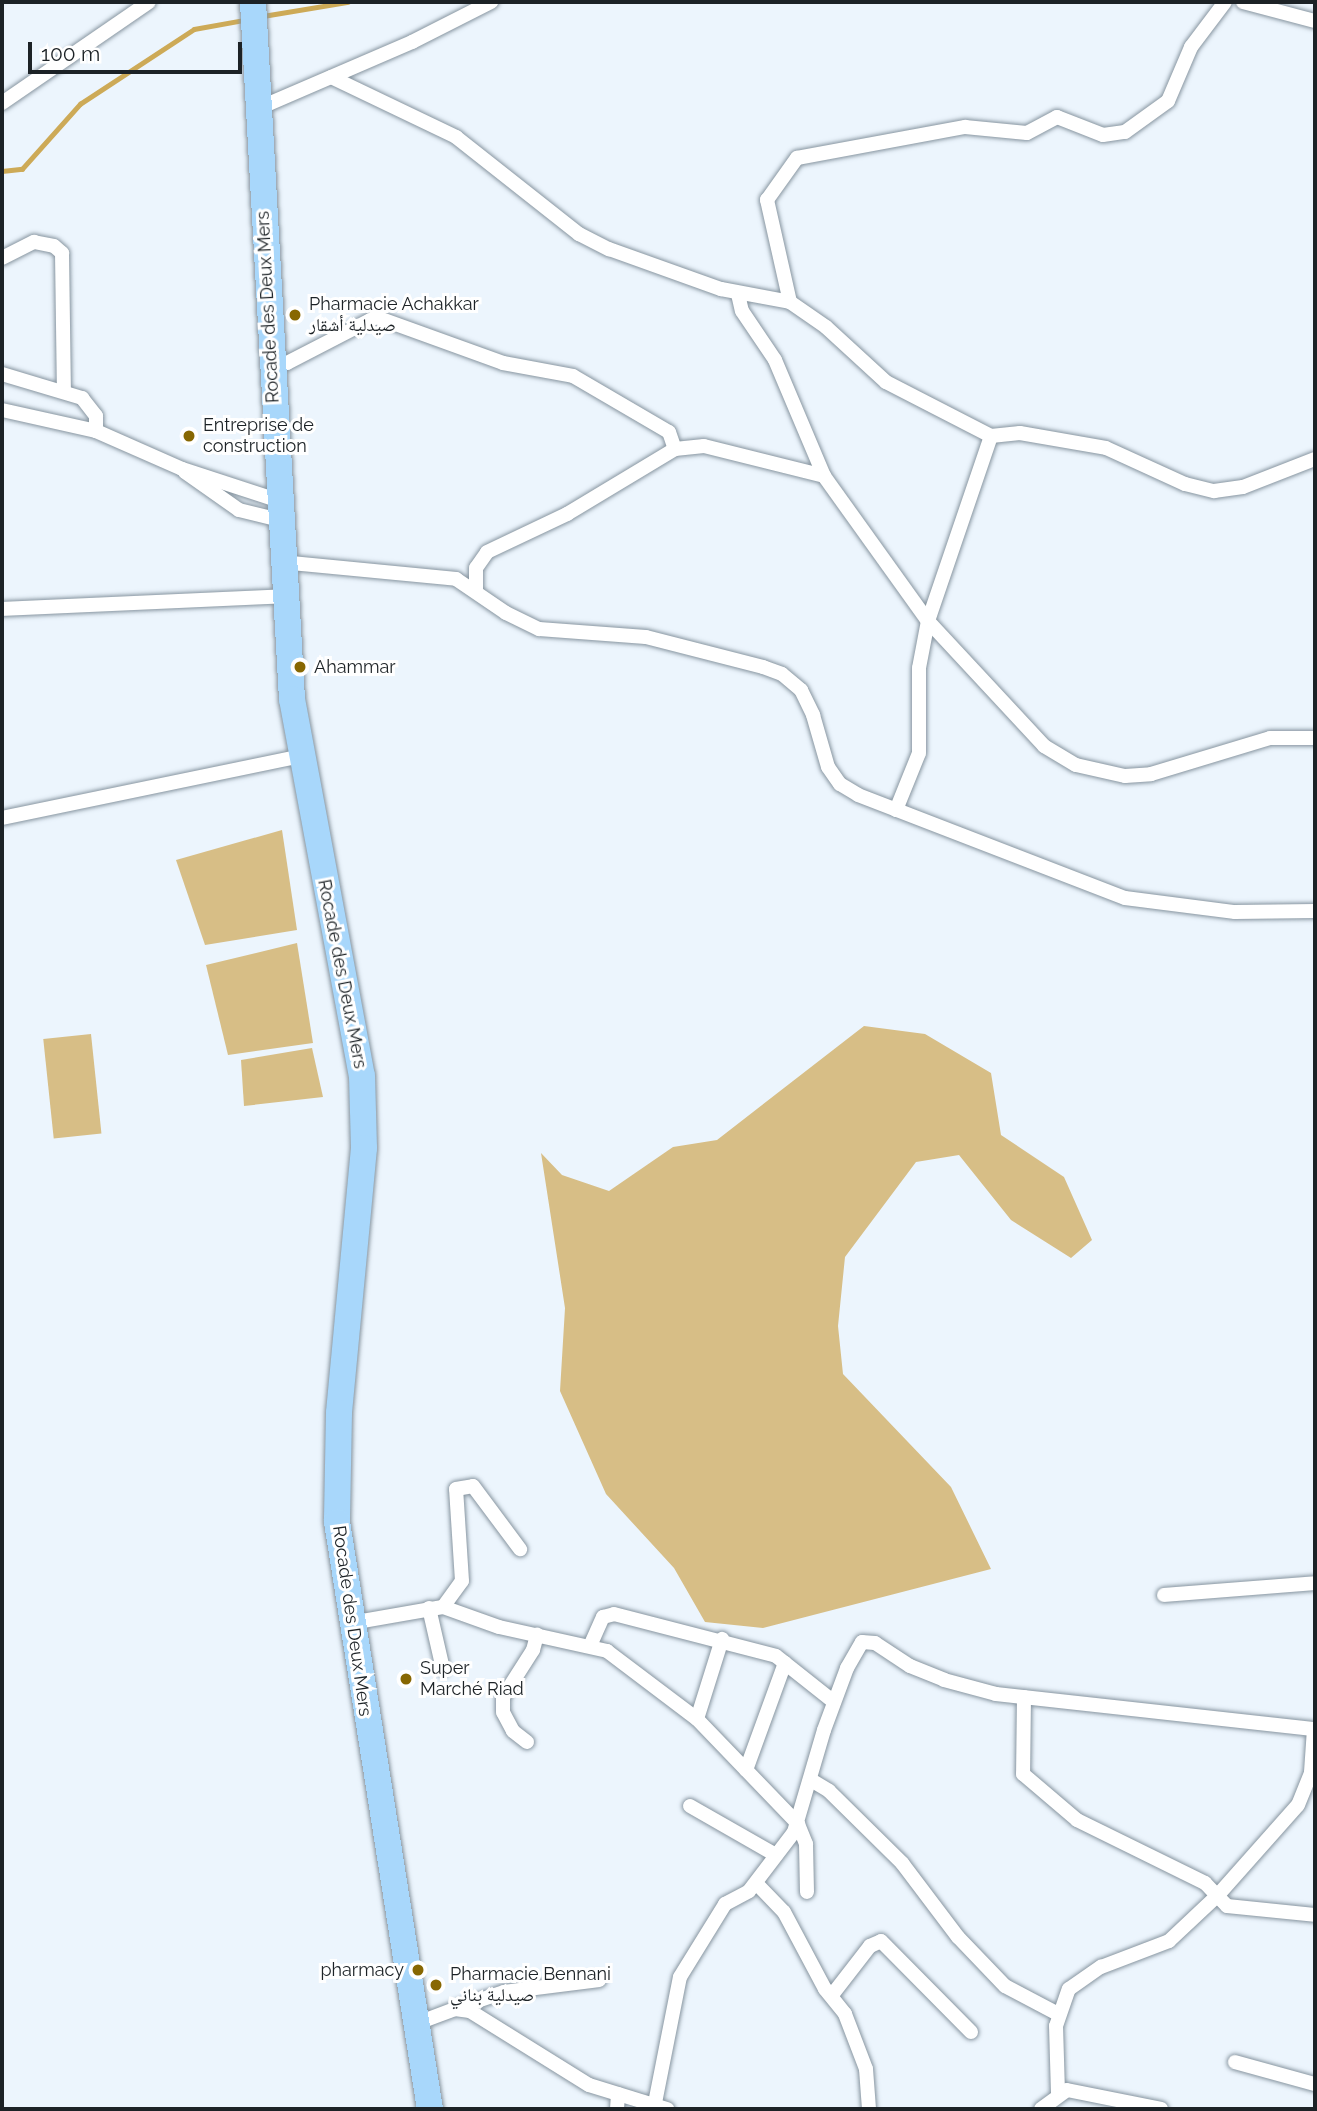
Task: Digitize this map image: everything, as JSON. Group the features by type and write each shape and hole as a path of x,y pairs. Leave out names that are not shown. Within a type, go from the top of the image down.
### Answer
{"highway":[{"name":"Rocade des Deux Mers","path":"253,13 284,596 302,756 362,1076 364,1148 336,1457 337,1522 430,2109"}],"street":[{"path":"2,103 149,2"},
{"path":"259,108 491,2"},
{"path":"790,302 767,200 797,158 965,127 1027,134 1058,117 1103,135 1125,132 1168,101 1181,65 1225,2"},
{"path":"1243,2 1315,21"},
{"path":"331,77 456,136 579,234 637,260 738,294 757,293 790,302 827,327 886,382 991,436 1020,433 1106,448 1185,484 1214,491 1243,487 1315,459"},
{"path":"2,258 34,242 54,246 62,253 64,390"},
{"path":"738,294 742,311 775,360 824,476 928,621 1044,746 1103,774 1151,774 1270,738 1315,738"},
{"path":"271,363 288,363 376,317 503,363 573,376 660,425 669,432 676,449"},
{"path":"2,374 64,390 91,406 96,431"},
{"path":"2,410 96,431 280,511"},
{"path":"897,810 919,753 919,668 928,621 991,436"},
{"path":"476,589 476,568 487,552 567,514 676,449 704,446 824,476"},
{"path":"182,468 211,495 239,510 280,511"},
{"path":"281,562 443,576 476,589 506,613 539,629 646,637 782,674 807,699 833,776 848,790 1125,898 1236,912 1315,911"},
{"path":"2,609 284,596"},
{"path":"2,818 302,756"},
{"path":"436,1608 462,1581 456,1489 472,1486 520,1549"},
{"path":"1164,1595 1315,1583"},
{"path":"351,1623 436,1608 537,1636 607,1651 697,1719 798,1824 806,1844 807,1892"},
{"path":"436,1608 443,1669"},
{"path":"590,1646 603,1617 614,1614 722,1639 785,1663 834,1702"},
{"path":"527,1742 513,1731 503,1712 503,1697 533,1650 537,1636"},
{"path":"697,1719 722,1639"},
{"path":"455,2009 482,2016 617,2102 661,2106 680,1977 725,1904 756,1883 798,1824 834,1702 855,1649 866,1640 944,1680 1024,1697 1315,1729 1313,1773 1298,1805 1217,1895 1169,1941 1083,1975 1069,1989 1058,2014 1058,2093"},
{"path":"746,1770 785,1663"},
{"path":"1024,1697 1021,1770 1029,1782 1098,1834 1205,1883 1227,1906 1315,1915"},
{"path":"811,1780 829,1791 902,1863 958,1937 1005,1986 1058,2014"},
{"path":"690,1807 776,1855"},
{"path":"756,1883 784,1912 832,1995 866,2069 869,2109"},
{"path":"832,1995 870,1945 881,1941 971,2032"},
{"path":"415,2024 503,1992 599,1980"},
{"path":"1235,2062 1315,2084"},
{"path":"1041,2109 1058,2093 1074,2090 1161,2109"}],"shaded area":[{"path":"282,830 297,930 205,945 176,860"},
{"path":"297,943 313,1043 228,1055 206,965"},
{"path":"864,1026 925,1034 991,1073 1001,1135 1064,1177 1092,1240 1071,1258 1011,1220 959,1155 916,1162 845,1257 838,1326 843,1374 951,1487 991,1569 763,1628 705,1622 674,1568 606,1494 560,1391 565,1308 541,1153 562,1175 609,1191 673,1147 717,1140"},
{"path":"91,1034 101,1133 54,1138 43,1039"},
{"path":"312,1048 323,1097 244,1106 241,1060"}],"waterway":[{"path":"263,16 348,2"},
{"path":"2,171 22,169 80,104 194,29 244,20"}],"place":[{"name":"Pharmacie Achakkar صيدلية أشقار","path":"295,315"},
{"name":"Entreprise de construction","path":"189,436"},
{"name":"Ahammar","path":"300,667"},
{"name":"Super Marché Riad","path":"406,1679"},
{"name":"pharmacy","path":"418,1970"},
{"name":"Pharmacie Bennani صيدلية بناني","path":"436,1985"}]}
